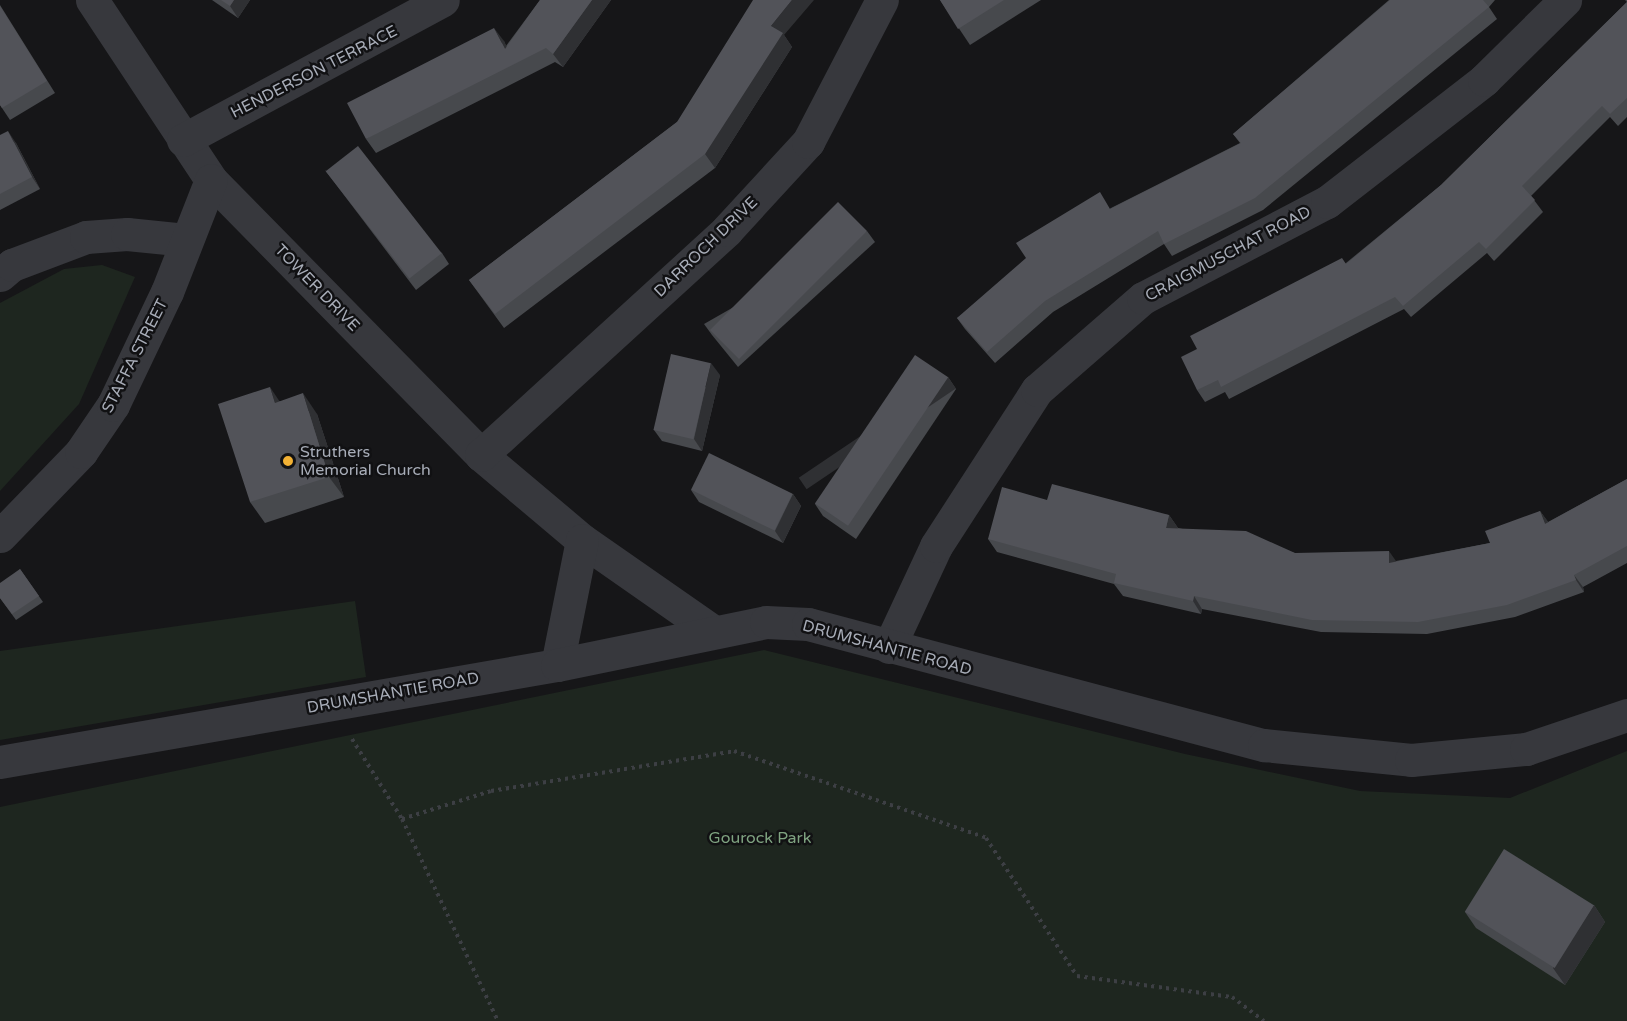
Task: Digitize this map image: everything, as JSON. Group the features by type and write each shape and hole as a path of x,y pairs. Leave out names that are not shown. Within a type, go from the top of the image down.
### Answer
{"street":[{"name":"TOWER DRIVE","path":"92,0 211,180 481,455 582,540 714,632"},
{"name":"HENDERSON TERRACE","path":"183,140 443,0"},
{"name":"DARROCH DRIVE","path":"481,455 727,230 808,142 882,0"},
{"name":"CRAIGMUSCHAT ROAD","path":"890,647 936,546 1037,390 1143,298 1327,202 1484,80 1565,0"},
{"name":"STAFFA STREET","path":"0,536 81,452 113,405 167,292 211,180"},
{"path":"0,276 42,252 86,237 127,234 186,240"},
{"path":"556,665 582,540"},
{"name":"DRUMSHANTIE ROAD","path":"0,762 556,665 766,622 808,624 1264,745 1411,760 1526,749 1627,715"}],"path":[{"path":"330,703 402,819 498,1021"},
{"path":"402,819 491,790 734,751 987,838 1077,976 1232,997 1264,1021"}],"green space":[{"path":"102,265 135,277 79,404 0,491 0,303 64,269"},
{"path":"355,601 366,677 0,740 0,651"},
{"name":"Gourock Park","path":"764,650 1185,754 1360,791 1510,798 1627,751 1627,1021 0,1021 0,807"}],"building":[{"path":"221,0 234,0 230,6"},
{"path":"540,0 592,0 553,54 546,48 366,139 347,103 494,28 505,49"},
{"path":"753,0 792,0 771,26 783,33 705,154 495,314 469,280 677,122"},
{"path":"940,0 1004,0 958,29"},
{"path":"1390,0 1483,0 1489,7 1255,198 1164,244 1158,231 1045,301 987,352 957,318 1026,258 1016,243 1100,192 1110,209 1241,143 1233,134"},
{"path":"1627,2 1627,98 1610,114 1602,106 1522,186 1535,200 1486,249 1479,242 1403,306 1395,297 1221,387 1218,380 1197,390 1181,357 1197,349 1190,336 1342,258 1346,264 1441,185"},
{"path":"0,6 47,81 2,108 0,105"},
{"path":"8,131 32,177 0,194 0,135"},
{"path":"358,146 442,253 409,278 326,171"},
{"path":"838,202 867,231 739,359 710,330"},
{"path":"671,354 711,363 693,439 653,430"},
{"path":"915,355 948,377 848,526 815,503"},
{"name":"Struthers Memorial Church","path":"270,387 275,403 303,393 329,477 250,502 218,404"},
{"path":"709,453 793,494 775,531 691,490"},
{"path":"1627,479 1627,546 1574,575 1576,580 1507,605 1418,622 1312,620 1194,596 1193,601 1114,583 1116,574 988,539 1002,487 1047,500 1052,484 1169,515 1166,528 1246,531 1295,553 1389,551 1389,563 1490,543 1485,531 1540,511 1545,524"},
{"path":"20,569 39,596 12,614 0,598 0,583"},
{"path":"1504,849 1594,905 1555,968 1465,912"}],"place":[{"name":"Struthers Memorial Church","path":"288,461"}]}
